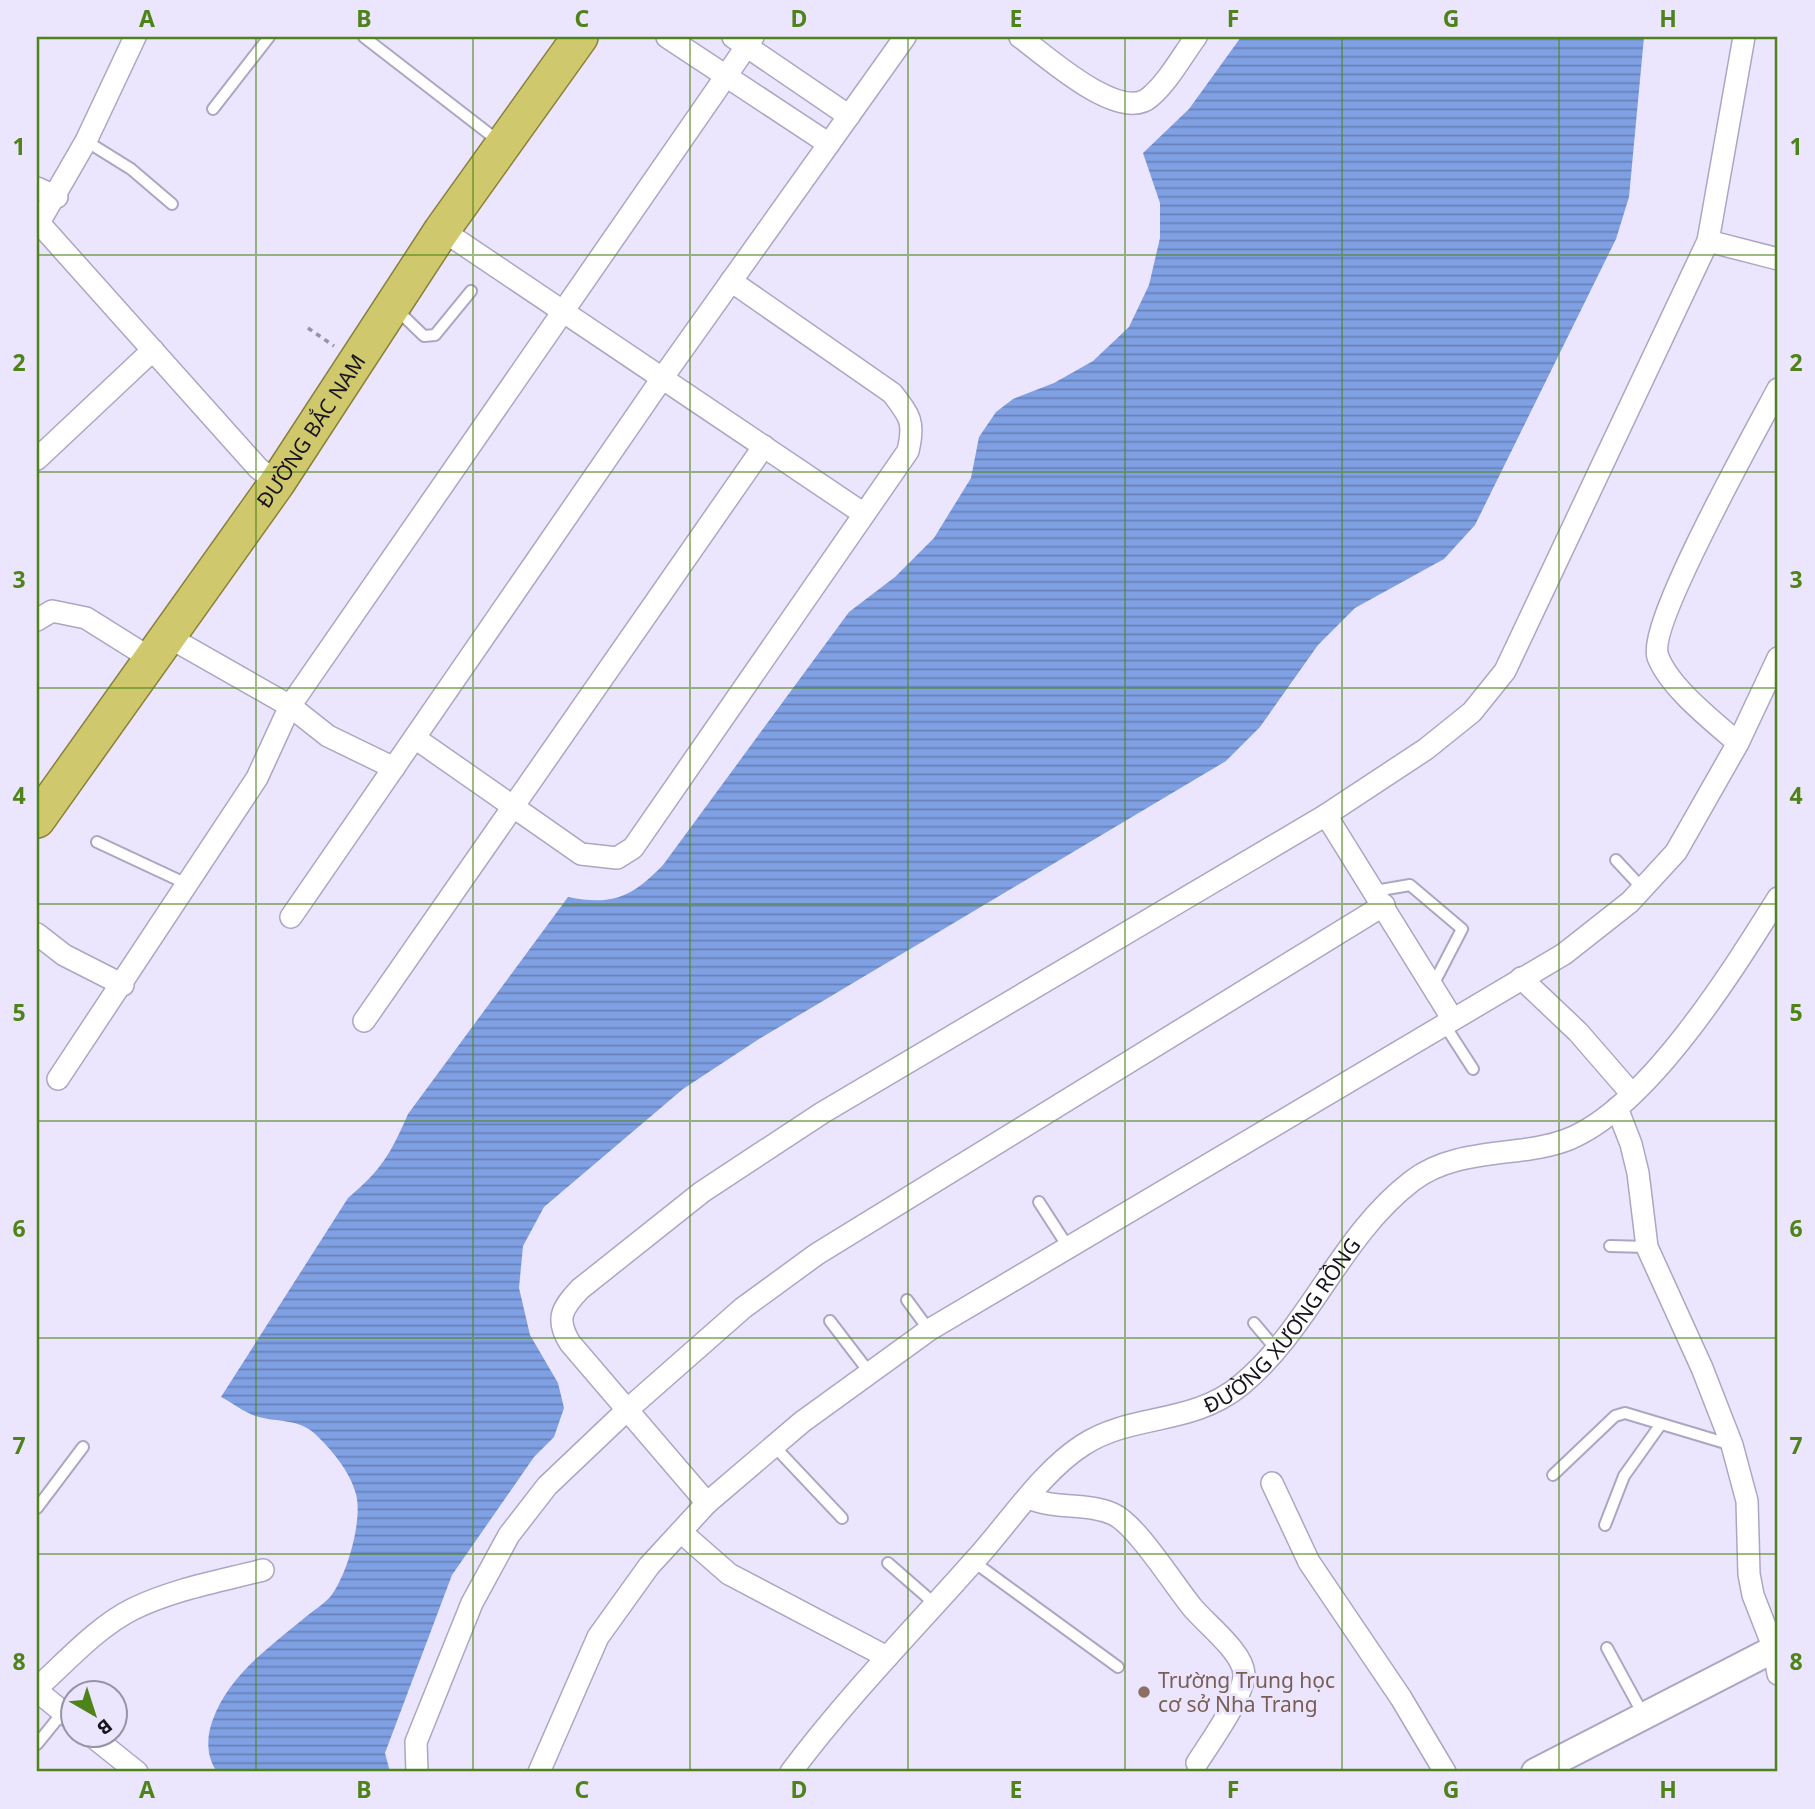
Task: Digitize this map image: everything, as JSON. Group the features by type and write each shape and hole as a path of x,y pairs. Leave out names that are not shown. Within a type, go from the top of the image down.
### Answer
{"highway":[{"name":"ĐƯỜNG BẮC NAM","path":"37,820 277,483 442,230 580,37"}],"street":[{"path":"135,37 86,141 47,193 38,225 258,468 277,483"},
{"path":"667,37 829,144"},
{"path":"291,917 663,377 905,37"},
{"path":"1020,37 1100,95 1118,103 1149,99 1196,37"},
{"path":"707,1503 561,1329 563,1307 580,1289 702,1192 822,1113 1326,815 1426,749 1472,712 1505,671 1708,241 1744,37"},
{"path":"58,1079 123,985 257,778 290,706 727,75 744,40 849,116"},
{"path":"442,230 864,514"},
{"path":"1708,241 1778,259"},
{"path":"415,738 581,854 617,858 632,848 908,451 913,429 908,413 892,393 731,281"},
{"path":"37,459 153,350"},
{"path":"1738,743 1692,702 1663,665 1656,648 1667,615 1706,525 1778,389"},
{"path":"364,1021 764,446"},
{"path":"37,620 52,611 86,618 160,648 290,706 328,736 394,768"},
{"path":"546,1770 598,1637 649,1566 707,1503 774,1446 869,1372 929,1330 1448,1020 1564,954 1643,889 1676,852 1738,743 1778,658"},
{"path":"1326,815 1433,985 1448,1020"},
{"path":"416,1772 416,1742 472,1603 509,1535 547,1486 628,1410 743,1308 817,1254 1379,898"},
{"name":"ĐƯỜNG XƯƠNG RỒNG","path":"791,1772 887,1657 1061,1461 1106,1433 1196,1412 1218,1402 1243,1383 1276,1349 1381,1208 1415,1178 1446,1164 1478,1155 1567,1140 1599,1123 1624,1101 1682,1038 1725,984 1778,898"},
{"path":"37,934 64,955 123,985"},
{"path":"1521,978 1578,1032 1624,1101 1638,1173 1647,1247 1702,1368 1732,1445 1747,1500 1749,1574 1753,1595 1777,1656 1644,1716 1535,1772"},
{"path":"1272,1483 1309,1562 1401,1698 1445,1772"},
{"path":"1029,1498 1043,1504 1093,1507 1125,1521 1194,1609 1237,1656 1244,1676 1240,1691 1198,1763"},
{"path":"681,1532 729,1574 887,1657"},
{"path":"60,1710 37,1689 94,1637 131,1610 162,1596 263,1570"},
{"path":"110,1750 137,1772"}],"lane":[{"path":"214,109 269,37"},
{"path":"364,37 503,145"},
{"path":"86,141 131,169 173,204"},
{"path":"393,306 424,335 435,335 471,291"},
{"path":"97,842 188,885"},
{"path":"1616,860 1643,889"},
{"path":"1379,898 1410,885 1462,929 1433,985"},
{"path":"1448,1020 1473,1069"},
{"path":"1039,1202 1068,1247"},
{"path":"1610,1246 1647,1247"},
{"path":"907,1300 929,1330"},
{"path":"830,1321 869,1372"},
{"path":"1254,1323 1276,1349"},
{"path":"1553,1475 1615,1416 1636,1414 1732,1445"},
{"path":"1605,1525 1624,1476 1661,1424"},
{"path":"774,1446 842,1518"},
{"path":"37,1508 83,1447"},
{"path":"974,1562 1118,1667"},
{"path":"888,1563 935,1604"},
{"path":"1607,1648 1644,1716"},
{"path":"37,1744 60,1724"}],"path":[{"path":"308,328 356,361"}],"water":[{"path":"1241,37 1644,37 1629,197 1616,239 1475,525 1444,559 1355,608 1318,645 1260,727 1226,761 759,1039 683,1089 544,1207 523,1246 519,1288 530,1335 558,1383 564,1408 554,1437 534,1457 452,1575 385,1753 390,1772 217,1772 209,1755 208,1742 210,1728 219,1706 238,1677 250,1665 331,1596 348,1561 358,1505 345,1469 308,1428 254,1416 221,1397 348,1198 384,1160 408,1114 568,897 597,900 621,896 641,885 663,865 849,612 895,577 934,538 971,478 979,437 996,412 1013,399 1054,383 1093,361 1129,327 1149,285 1160,238 1160,203 1143,153 1189,109"}],"place":[{"name":"Trường Trung học cơ sở Nha Trang","path":"1144,1692"}]}
